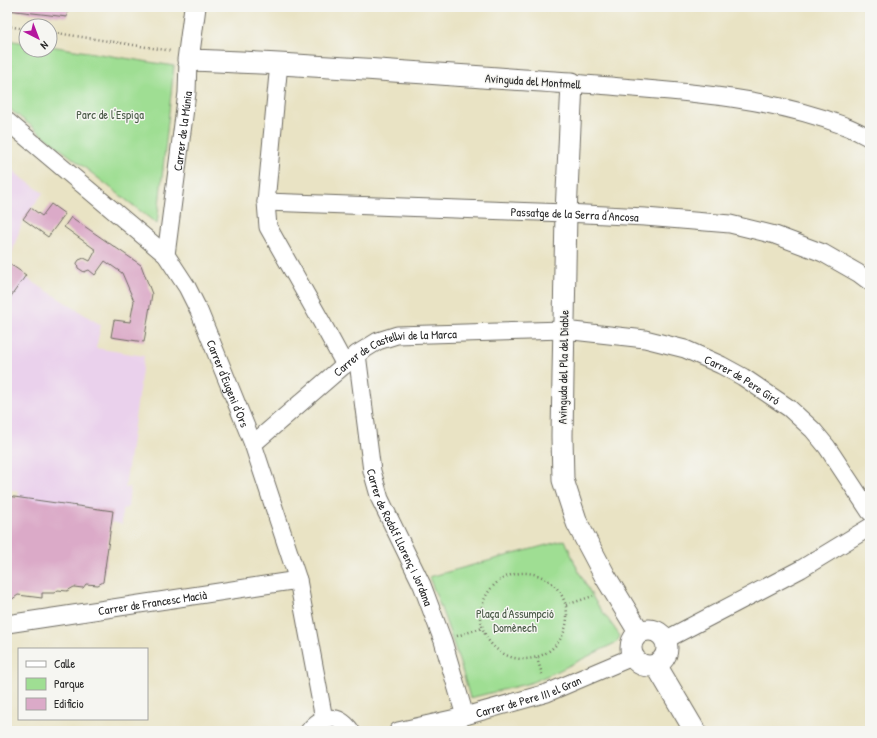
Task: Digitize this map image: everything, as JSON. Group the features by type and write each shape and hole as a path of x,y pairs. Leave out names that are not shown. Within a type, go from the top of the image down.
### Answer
{"street":[{"name":"Carrer de la Múnia","path":"166,255 187,93 188,60 195,7"},
{"name":"Avinguda del Montmell","path":"188,60 279,63 572,83 721,96 802,112 846,126 870,138"},
{"name":"Carrer de Rodolf Llorenç i Jordana","path":"279,63 266,202 268,227 321,321 351,359 372,471 380,500 422,585 443,641 465,716"},
{"name":"Avinguda del Pla del Diable","path":"572,83 566,213 562,436 563,480 577,523 605,576 639,632"},
{"name":"Carrer d'Eugeni d'Ors","path":"7,121 166,255 199,311 253,444 298,580 324,719"},
{"name":"Passatge de la Serra d'Ancosa","path":"266,202 566,213 645,217 730,224 752,228 775,235 823,253 858,273 870,282"},
{"name":"Carrer de Castellvi de la Marca","path":"253,444 351,359 378,341 396,336 564,330"},
{"name":"Carrer de Pere Giró","path":"564,330 645,339 685,349 721,365 743,377 789,408 813,430 827,447 870,512"},
{"path":"666,640 801,569 870,527"},
{"name":"Carrer de Francesc Macià","path":"7,624 298,580"},
{"path":"650,629 654,630 666,640 667,651 664,658 656,665 648,667 643,666 632,657 630,648 631,643 635,635 639,632 650,629"},
{"name":"Carrer de Pere III el Gran","path":"398,731 465,716 547,693 632,657"},
{"path":"656,665 695,731"},
{"path":"309,731 314,724 324,719 332,718 338,719 346,724 351,731"}],"path":[{"path":"7,26 18,27"},
{"path":"522,572 540,576 557,588 566,604 567,618 564,634 554,648 537,658 517,660 506,656 492,647 482,628 480,619 483,600 488,591 496,583 513,574 522,572"},
{"path":"566,604 593,596"},
{"path":"452,638 482,628"},
{"path":"537,658 543,677"}],"shaded area":[{"path":"7,161 18,175 43,193 23,219 9,263 26,275 25,277 101,325 96,348 144,356 125,488 130,487 128,507 122,510 122,524 111,522 113,511 18,498 19,491 7,489"}],"green space":[{"name":"Parc de l'Espiga","path":"7,40 18,42 18,58 58,58 58,47 174,66 157,224 7,107"},
{"name":"Plaça d'Assumpció Domènech","path":"565,540 577,568 595,601 620,636 617,642 530,683 470,698 441,607 429,577"}],"building":[{"path":"7,7 68,7 67,17 7,10"},
{"path":"51,204 65,214 48,237 23,219 31,208 42,216"},
{"path":"71,217 141,265 152,294 144,342 111,337 114,320 130,322 134,301 122,273 105,261 95,275 89,270 84,272 78,268 77,263 79,260 84,258 90,261 96,250 64,227"},
{"path":"7,262 26,275 7,302"},
{"path":"7,496 113,511 103,582 98,585 86,584 83,588 74,587 67,591 58,590 54,593 42,593 42,598 18,595 7,603"}]}
